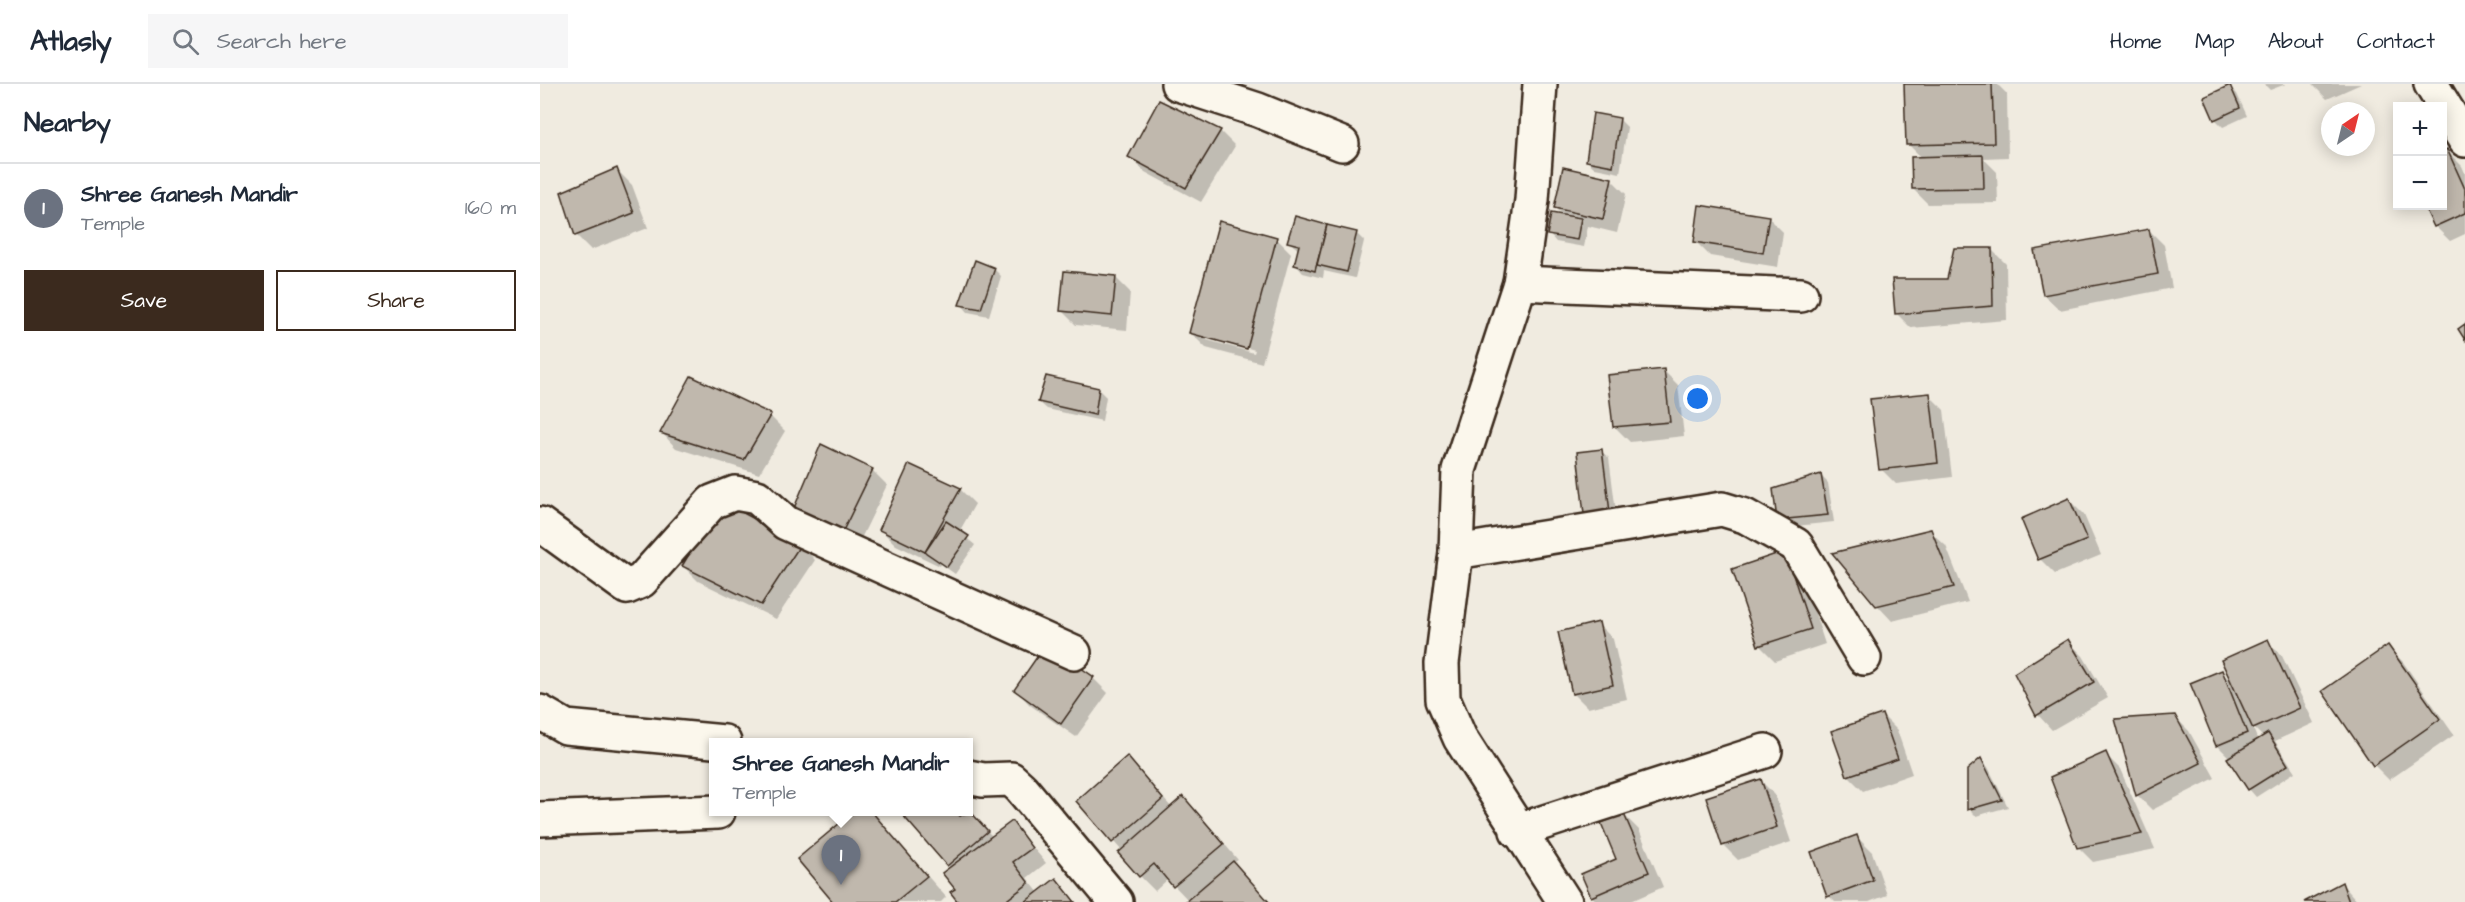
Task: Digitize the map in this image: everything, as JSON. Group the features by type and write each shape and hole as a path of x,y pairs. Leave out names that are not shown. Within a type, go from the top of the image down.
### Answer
{"street":[{"path":"1178,84 1258,110 1342,144"},
{"path":"1540,84 1532,200 1520,282 1459,470 1456,552 1442,663 1443,699 1460,738 1517,831 1565,902"},
{"path":"2431,84 2465,140"},
{"path":"1520,282 1801,295"},
{"path":"540,524 627,587 641,581 712,502 735,493 757,496 786,523 1074,653"},
{"path":"1456,552 1722,509 1744,516 1796,545 1864,658"},
{"path":"540,712 566,727 709,741"},
{"path":"1517,831 1765,751"},
{"path":"973,778 983,780 1011,779 1116,902"},
{"path":"540,819 709,812"}],"building":[{"path":"1904,84 1992,84 1994,143 1906,145"},
{"path":"2230,85 2240,108 2214,120 2204,97"},
{"path":"1159,100 1221,130 1186,188 1128,157"},
{"path":"1593,113 1620,118 1613,166 1586,161"},
{"path":"2447,149 2465,189 2465,213 2434,227 2426,210 2447,210"},
{"path":"1983,155 1984,188 1912,189 1911,157"},
{"path":"1563,167 1612,178 1603,219 1554,208"},
{"path":"617,168 634,213 575,236 561,192"},
{"path":"1699,205 1769,216 1763,253 1694,242"},
{"path":"1551,213 1581,218 1577,240 1547,235"},
{"path":"1295,216 1327,225 1315,271 1294,265 1299,245 1287,242"},
{"path":"1219,221 1277,237 1247,349 1189,333"},
{"path":"1327,225 1357,232 1347,272 1317,265"},
{"path":"2149,229 2158,274 2043,295 2034,250"},
{"path":"1954,248 1992,248 1993,306 1895,314 1892,279 1947,279"},
{"path":"975,260 995,268 981,309 959,305"},
{"path":"1064,271 1116,276 1112,316 1060,311"},
{"path":"2465,324 2465,340 2458,329"},
{"path":"1664,369 1670,422 1613,427 1607,375"},
{"path":"691,376 771,414 744,460 660,433"},
{"path":"1046,376 1099,388 1095,415 1038,402"},
{"path":"1930,393 1938,463 1879,470 1870,399"},
{"path":"821,444 873,469 838,541 789,520"},
{"path":"1602,449 1611,520 1585,523 1577,452"},
{"path":"909,464 961,488 925,552 879,530"},
{"path":"1821,474 1828,515 1777,520 1773,489"},
{"path":"2069,498 2087,540 2038,560 2021,519"},
{"path":"721,501 801,544 761,605 682,566"},
{"path":"946,521 969,536 947,567 925,552"},
{"path":"1931,529 1954,587 1876,606 1832,553"},
{"path":"1785,551 1811,629 1758,646 1732,569"},
{"path":"1599,622 1613,685 1572,694 1558,632"},
{"path":"2068,639 2094,682 2036,716 2014,673"},
{"path":"2268,639 2300,708 2253,729 2221,660"},
{"path":"1046,644 1094,677 1061,724 1014,690"},
{"path":"2388,645 2440,719 2373,766 2322,691"},
{"path":"2222,670 2247,733 2216,746 2190,683"},
{"path":"1882,714 1898,759 1847,776 1831,731"},
{"path":"2175,715 2201,763 2136,796 2115,719"},
{"path":"2268,733 2288,765 2248,790 2227,758"},
{"path":"2106,752 2142,834 2077,848 2050,777"},
{"path":"1127,756 1163,799 1112,843 1076,801"},
{"path":"1981,758 2002,800 1967,810 1967,770"},
{"path":"1761,779 1777,827 1722,846 1706,797"},
{"path":"1183,796 1224,844 1173,887 1154,864 1139,877 1118,853"},
{"path":"973,814 988,831 947,866 903,816"},
{"path":"1624,814 1649,872 1591,897 1581,874 1616,859 1601,823"},
{"path":"848,816 875,816 927,876 895,902 833,902 797,859"},
{"path":"1012,821 1032,848 1013,862 1029,883 1004,902 958,902 950,892 955,889 942,873"},
{"path":"1857,835 1873,880 1827,897 1811,852"},
{"path":"1233,861 1269,902 1185,902"},
{"path":"1056,878 1075,902 1025,902"},
{"path":"2342,882 2349,902 2304,902"}],"place":[{"name":"Shree Ganesh Mandir","path":"841,885"}]}
